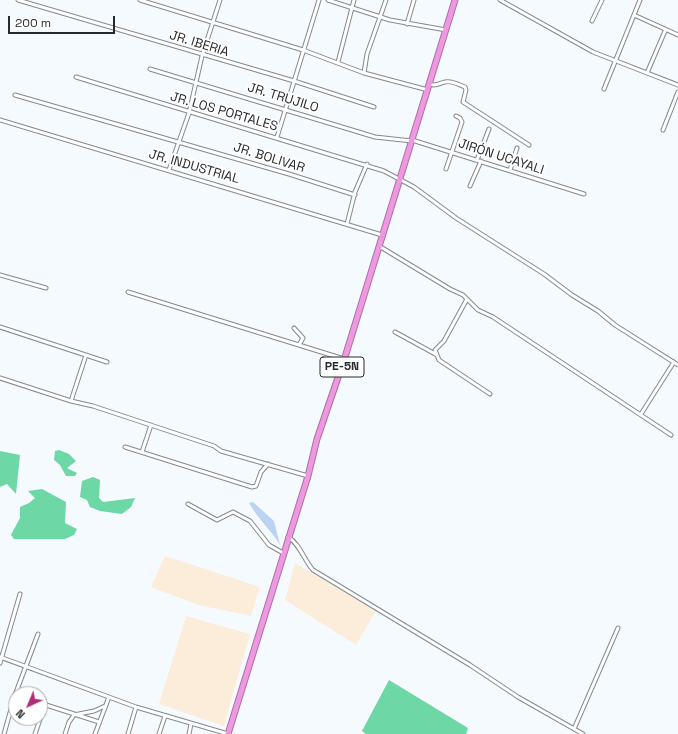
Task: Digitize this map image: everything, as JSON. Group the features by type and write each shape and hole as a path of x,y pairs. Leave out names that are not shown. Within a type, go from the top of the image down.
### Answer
{"highway":[{"name":"PE-5N","path":"228,734 308,476 320,429 344,360 455,0"}],"street":[{"name":"JR. IBERIA","path":"18,0 202,56 294,81 374,107"},
{"path":"140,0 214,24 303,50 364,73 428,90"},
{"path":"169,170 189,112 202,56 214,24 220,0"},
{"path":"277,137 318,0"},
{"path":"328,0 351,9 407,24 446,30"},
{"path":"338,62 354,0"},
{"path":"364,73 367,54 382,17 386,0"},
{"path":"407,24 414,0"},
{"path":"500,0 593,52 678,85"},
{"path":"592,21 602,0"},
{"path":"604,88 640,0"},
{"path":"634,15 659,26 665,31 678,35"},
{"path":"647,73 665,31"},
{"name":"JR. TRUJILO","path":"150,69 374,137 412,140"},
{"name":"JR. LOS PORTALES","path":"76,77 367,164 400,178 456,218 544,274 598,311 615,325 678,365"},
{"path":"430,84 436,85 451,82 465,87 466,90 463,102 529,145"},
{"path":"663,130 678,92"},
{"name":"JR. BOLIVAR","path":"15,95 179,141 355,195"},
{"path":"446,169 462,122 460,118 456,116"},
{"name":"JR. INDUSTRIAL","path":"0,121 169,170 382,235"},
{"path":"470,186 489,129"},
{"name":"JIRÓN UCAYALI","path":"412,140 584,194"},
{"path":"510,170 517,148"},
{"path":"347,224 355,195 367,164"},
{"path":"379,246 464,295 478,310 493,317 671,435"},
{"path":"0,275 46,288"},
{"path":"128,292 344,360"},
{"path":"467,299 444,341 435,350 439,360 490,394"},
{"path":"0,327 107,362"},
{"path":"294,328 304,338 299,346"},
{"path":"395,332 437,355"},
{"path":"71,401 86,355"},
{"path":"641,414 674,362"},
{"path":"0,378 152,425 214,446 221,450 308,476"},
{"path":"142,452 152,425"},
{"path":"125,447 252,487 256,486 261,472 268,464"},
{"path":"188,504 217,520 233,512 250,521 269,545 283,553"},
{"path":"288,537 297,545 306,563 313,570 470,665 518,697 583,734"},
{"path":"0,663 20,594"},
{"path":"574,728 618,628"},
{"path":"4,734 15,695 38,634"},
{"path":"1,658 27,666 136,707 228,734"},
{"path":"95,734 109,697"},
{"path":"48,706 99,722"},
{"path":"65,734 69,722 74,715 105,706"},
{"path":"128,734 136,707"},
{"path":"159,734 165,716"},
{"path":"188,734 191,724"}],"shaded area":[{"path":"165,556 260,587 251,616 198,605 151,587"},
{"path":"295,563 376,611 356,645 285,600"},
{"path":"186,616 250,634 224,726 159,704"}],"green space":[{"path":"59,450 69,454 76,461 67,468 77,473 75,476 66,476 60,465 54,460 55,451"},
{"path":"0,451 20,455 16,494 7,484 0,487"},
{"path":"93,477 100,480 99,498 103,502 135,498 131,507 122,514 100,511 90,507 87,500 80,497 82,481"},
{"path":"42,489 66,502 65,523 77,529 74,535 65,539 14,539 11,535 20,518 20,507 29,503 35,498 28,491"},
{"path":"389,680 468,728 466,734 366,734 362,731"}],"water":[{"path":"253,502 274,521 280,545 249,503"}]}
